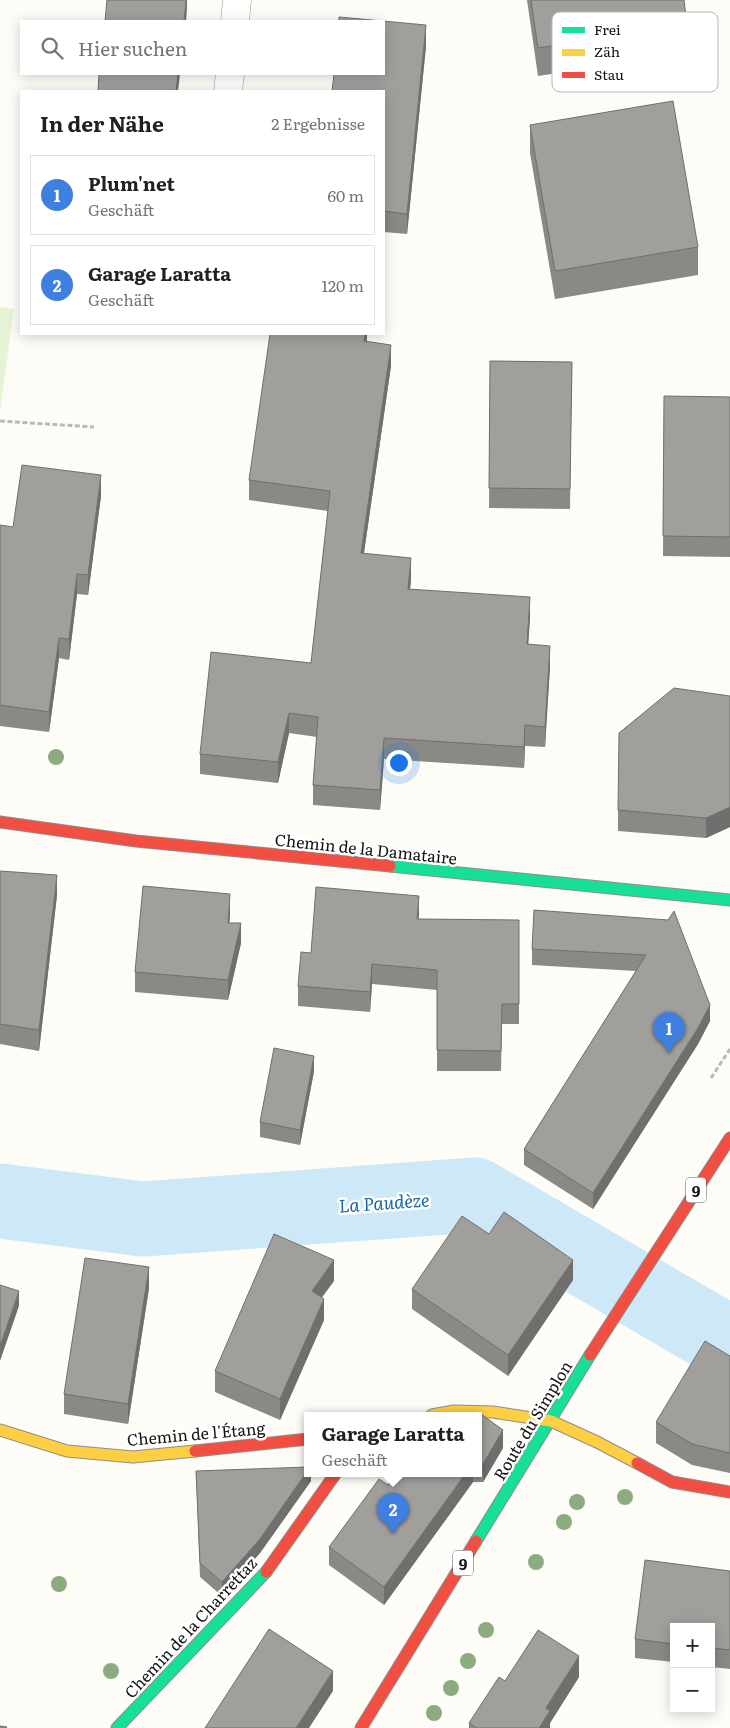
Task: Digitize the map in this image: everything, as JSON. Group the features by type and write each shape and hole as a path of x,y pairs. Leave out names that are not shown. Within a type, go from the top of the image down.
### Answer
{"street":[{"path":"235,20 237,0"},
{"path":"228,90 230,75"},
{"name":"Chemin de la Damataire","path":"0,822 136,841 730,900"},
{"name":"Route du Simplon","path":"361,1728 620,1307 730,1138"},
{"path":"448,1412 493,1412 551,1421 597,1442 672,1482 730,1492"},
{"name":"Chemin de l'Étang","path":"0,1430 67,1452 132,1457 304,1438"},
{"name":"Chemin de la Charrettaz","path":"117,1728 263,1576 333,1477"}],"path":[{"path":"0,421 94,428"},
{"path":"711,1078 730,1049"}],"green space":[{"path":"0,307 14,309 0,411"}],"building":[{"path":"107,0 186,0 184,20 105,20"},
{"path":"531,0 684,0 685,12 552,12 552,46 538,48"},
{"path":"339,17 371,20 339,20"},
{"path":"385,21 426,25 407,214 385,211 385,90 332,90 334,75 385,75"},
{"path":"99,75 178,75 176,90 98,90"},
{"path":"673,101 698,247 555,271 530,125"},
{"path":"270,335 365,335 364,341 391,345 361,553 411,558 408,589 530,597 527,644 550,646 545,727 525,725 524,747 384,738 380,790 313,785 318,717 289,713 278,762 200,754 211,652 311,663 330,491 249,480"},
{"path":"490,361 572,362 570,489 489,488"},
{"path":"664,396 730,397 730,537 663,536"},
{"path":"22,465 101,475 88,575 77,574 69,639 59,638 49,712 0,705 0,525 13,527"},
{"path":"674,688 730,696 730,807 706,818 618,810 619,733"},
{"path":"0,871 57,875 39,1030 0,1024"},
{"path":"143,886 230,894 228,923 241,923 228,980 135,972"},
{"path":"316,887 419,896 417,919 519,920 519,1004 502,1004 501,1051 437,1050 437,970 372,964 370,992 298,986 301,952 311,953"},
{"path":"534,910 668,920 674,911 710,1005 698,1028 593,1193 524,1149 646,955 532,949"},
{"path":"274,1048 314,1056 300,1130 260,1122"},
{"path":"504,1212 573,1260 508,1355 412,1289 462,1216 489,1234"},
{"path":"274,1234 334,1260 312,1291 324,1299 280,1399 215,1371"},
{"path":"85,1258 149,1267 128,1404 64,1394"},
{"path":"0,1285 19,1291 0,1346"},
{"path":"705,1341 730,1356 730,1453 692,1444 656,1422"},
{"path":"482,1415 503,1430 482,1464"},
{"path":"304,1467 304,1476 260,1539 222,1582 200,1563 196,1471"},
{"path":"394,1477 463,1477 384,1587 329,1547 379,1479 388,1485"},
{"path":"645,1560 730,1571 730,1650 715,1648 715,1623 670,1623 670,1643 635,1639"},
{"path":"269,1629 333,1671 296,1728 205,1728"},
{"path":"538,1630 579,1656 546,1708 550,1711 539,1728 475,1728 469,1723 499,1677 505,1681"}],"waterway":[{"name":"La Paudèze","path":"0,1201 143,1219 475,1195 730,1344"}],"traffic: fast":[{"path":"390,866 730,900"},
{"path":"476,1541 590,1355"},
{"path":"117,1728 266,1572"}],"traffic: slow":[{"path":"448,1412 493,1412 551,1421 637,1463"},
{"path":"0,1430 67,1451 133,1457 195,1451"}],"traffic: jam":[{"path":"0,822 136,841 390,866"},
{"path":"590,1355 730,1138"},
{"path":"195,1451 304,1439"},
{"path":"637,1463 672,1482 730,1492"},
{"path":"266,1572 333,1477"},
{"path":"361,1728 476,1541"}],"place":[{"name":"Plum'net","path":"669,1053"},
{"name":"Garage Laratta","path":"393,1534"}]}
